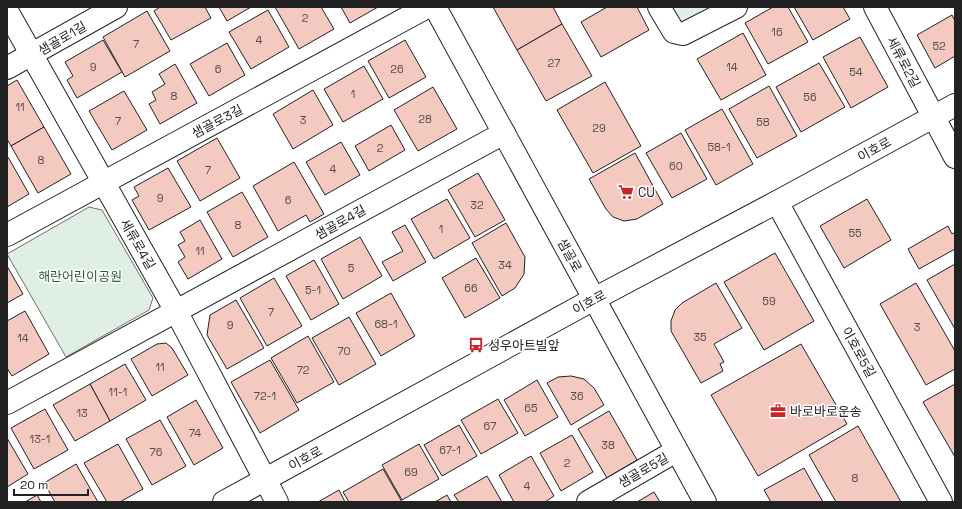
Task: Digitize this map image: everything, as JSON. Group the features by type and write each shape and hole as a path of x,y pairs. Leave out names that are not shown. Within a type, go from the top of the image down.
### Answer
{"street":[{"name":"샘골로1길","path":"7,68 116,7"},
{"name":"샘골로3길","path":"7,235 427,7"},
{"name":"샘골로","path":"435,7 705,502"},
{"path":"659,7 674,32 683,34 736,7"},
{"name":"세류로2길","path":"875,7 955,157"},
{"name":"세류로4길","path":"7,11 102,183 176,311 277,502"},
{"name":"이호로","path":"224,502 594,299 955,105"},
{"name":"샘골로4길","path":"7,403 504,133"},
{"name":"이호로5길","path":"777,202 941,502"},
{"name":"샘골로5길","path":"588,502 676,451"}],"green space":[{"path":"667,7 716,7 687,24 675,20"},
{"name":"해란어린이공원","path":"89,207 102,210 153,298 149,310 66,357 7,254"}],"building":[{"path":"160,7 205,7 211,18 171,40 154,11"},
{"path":"219,7 251,7 227,21"},
{"path":"275,7 321,7 334,29 299,49"},
{"path":"341,7 378,7 350,23"},
{"path":"493,7 553,7 562,24 517,50"},
{"path":"607,7 637,7 649,30 601,57 581,22"},
{"path":"773,7 788,7 808,42 768,64 745,23"},
{"path":"794,7 843,7 850,19 813,40"},
{"path":"268,10 289,47 251,69 229,32"},
{"path":"147,11 170,51 125,77 103,37"},
{"path":"952,15 955,21 955,56 935,68 917,35"},
{"path":"562,24 592,76 546,101 517,50"},
{"path":"743,33 766,75 721,100 697,59"},
{"path":"860,37 888,87 851,108 823,57"},
{"path":"103,40 122,72 77,98 67,80 73,76 65,62"},
{"path":"405,40 426,77 389,98 368,61"},
{"path":"227,43 245,75 209,96 190,64"},
{"path":"819,63 845,107 801,132 776,87"},
{"path":"175,64 197,103 160,124 149,104 156,100 152,92 165,84 159,74"},
{"path":"364,66 383,99 343,122 324,89"},
{"path":"17,80 44,127 11,146 7,139 7,86"},
{"path":"605,82 641,146 593,173 557,110"},
{"path":"769,86 797,136 757,158 729,109"},
{"path":"433,87 457,129 418,151 394,110"},
{"path":"313,90 333,125 293,149 273,114"},
{"path":"124,91 147,130 112,150 89,111"},
{"path":"722,109 753,164 716,185 685,130"},
{"path":"391,125 405,150 369,171 355,146"},
{"path":"44,127 71,174 38,193 11,146"},
{"path":"681,133 707,179 672,198 646,153"},
{"path":"217,138 240,178 200,201 177,161"},
{"path":"341,142 360,175 325,195 306,162"},
{"name":"CU","path":"635,153 663,204 637,219 624,221 613,217 606,209 589,179"},
{"path":"8,157 29,194 7,207 7,158"},
{"path":"294,162 324,214 310,222 306,215 278,231 253,186"},
{"path":"168,168 191,207 149,230 132,200 139,196 134,187"},
{"path":"478,173 505,220 475,237 448,190"},
{"path":"242,192 268,237 233,257 207,212"},
{"path":"447,199 470,238 434,259 411,219"},
{"path":"867,199 891,240 844,268 820,226"},
{"path":"200,220 222,259 188,279 178,262 185,257 178,245 185,241 180,232"},
{"path":"506,223 525,257 524,274 515,288 502,296 472,243"},
{"path":"405,225 426,262 393,281 382,262 403,251 392,232"},
{"path":"948,226 952,234 955,232 955,249 919,269 908,249"},
{"path":"360,237 382,276 343,299 321,259"},
{"path":"775,253 814,321 764,350 724,282"},
{"path":"476,258 500,298 465,318 442,278"},
{"path":"314,260 339,304 311,320 286,276"},
{"path":"955,264 955,329 927,280"},
{"path":"7,266 23,294 7,303"},
{"path":"274,278 302,326 267,346 240,298"},
{"path":"716,283 742,328 714,344 724,362 720,364 723,371 701,383 671,331 671,321 675,310 682,303"},
{"path":"916,283 955,351 955,369 926,385 880,304"},
{"path":"391,293 415,336 381,356 356,313"},
{"path":"236,300 264,348 227,369 207,335 210,315"},
{"path":"25,311 49,354 12,376 7,368 7,321"},
{"path":"349,317 376,364 339,385 312,338"},
{"path":"308,336 334,382 297,403 271,358"},
{"path":"166,343 172,348 188,375 152,396 131,359 157,344"},
{"path":"801,344 847,424 758,476 711,395"},
{"path":"270,360 299,410 260,433 231,382"},
{"path":"125,364 146,400 110,421 90,384"},
{"path":"571,376 584,379 594,388 604,405 571,425 547,383 558,377"},
{"path":"537,380 558,417 525,436 504,400"},
{"path":"90,384 110,421 75,441 53,405"},
{"path":"955,384 955,457 923,402"},
{"path":"498,399 518,433 481,454 461,420"},
{"path":"196,400 223,448 194,465 167,417"},
{"path":"45,409 68,450 34,469 11,428"},
{"path":"609,411 637,460 607,478 578,429"},
{"path":"160,420 186,466 152,485 126,439"},
{"path":"459,425 477,456 442,476 424,445"},
{"path":"858,426 901,502 836,502 809,455"},
{"path":"572,435 593,472 561,491 540,453"},
{"path":"7,438 28,474 7,487"},
{"path":"118,444 143,489 120,502 107,502 84,463"},
{"path":"419,444 439,479 402,500 382,465"},
{"path":"531,456 554,496 545,502 514,502 499,475"},
{"path":"76,464 98,502 55,502 44,483"},
{"path":"804,468 823,502 771,502 764,490"},
{"path":"383,469 402,502 349,502 343,492"},
{"path":"487,476 502,502 459,502 454,495"},
{"path":"339,490 345,502 318,502"},
{"path":"654,492 660,502 637,502"},
{"path":"37,495 41,502 25,502"},
{"path":"447,495 451,502 435,502"}],"place":[{"name":"CU","path":"626,192"},
{"name":"성우아트빌앞","path":"476,345"},
{"name":"바로바로운송","path":"778,411"}]}
